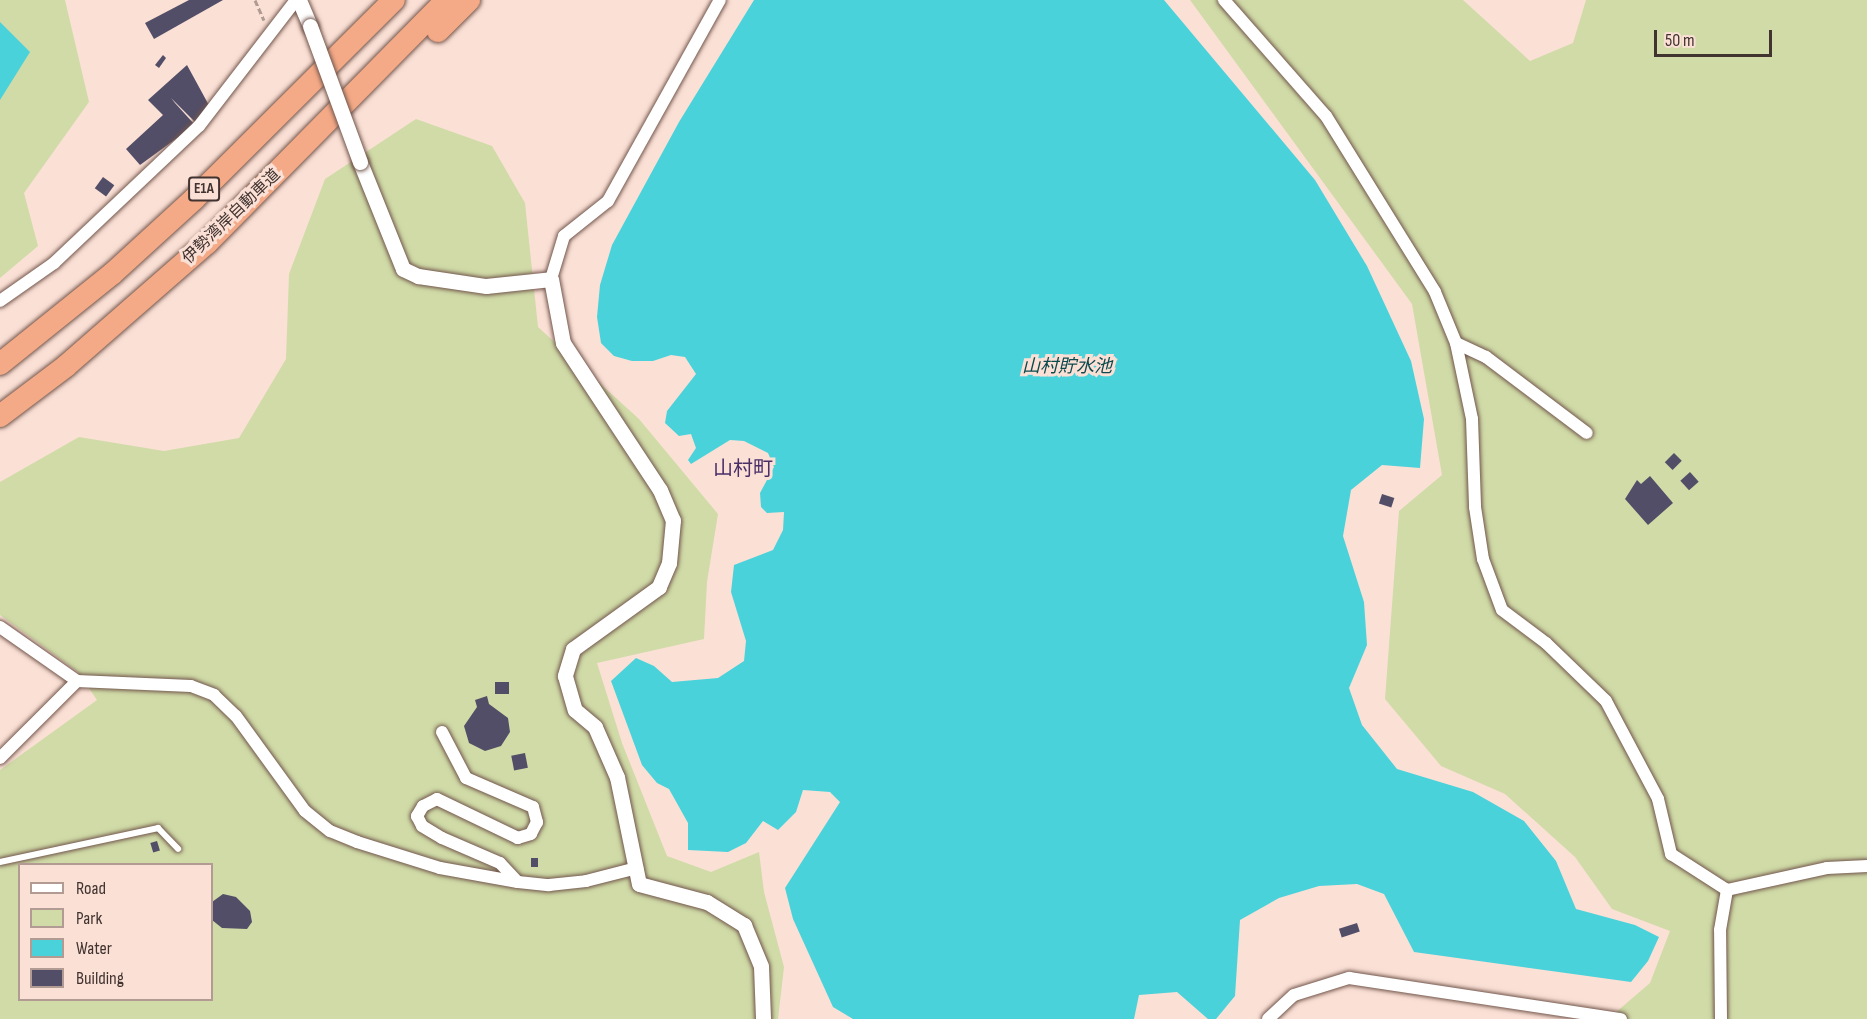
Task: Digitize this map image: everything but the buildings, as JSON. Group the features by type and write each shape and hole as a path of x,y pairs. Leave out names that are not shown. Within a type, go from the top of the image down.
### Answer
{"highway":[{"name":"E1A","path":"0,364 112,274 186,206 394,0"},
{"name":"E1A","path":"445,10 469,0"},
{"name":"伊勢湾岸自動車道","path":"0,416 137,306 282,170 445,10"}],"street":[{"path":"0,301 54,263 199,126 270,32 298,0 403,269 418,276 486,286 551,279"},
{"path":"720,0 609,201 564,236 551,279 563,343 660,490 674,520 669,563 659,588 573,649 565,676 575,710 595,727 618,777 639,884 707,902 744,925 761,966 762,1019"},
{"path":"1224,0 1326,116 1435,292 1456,343 1472,419 1475,507 1482,549 1502,610 1546,643 1606,700 1658,799 1671,854 1727,890 1827,868 1867,866"},
{"path":"1456,343 1486,357 1587,433"},
{"path":"0,627 77,681 191,686 214,695 236,716 293,798 330,831 440,868 518,882 549,885 586,881 637,868"},
{"path":"0,758 77,681"},
{"path":"442,732 466,778 533,807 537,822 531,834 518,837 437,799 423,806 417,816 422,826 442,838 500,863 518,882"},
{"path":"1721,1019 1720,930 1727,890"},
{"path":"1268,1019 1294,995 1349,978 1621,1019"}],"lane":[{"path":"0,862 158,828 178,849"}],"path":[{"path":"255,0 270,32"}],"green space":[{"path":"0,0 65,0 89,102 24,193 38,246 0,278"},
{"path":"1190,0 1463,0 1530,61 1573,43 1586,0 1867,0 1867,1019 1608,1019 1650,983 1670,931 1612,909 1575,857 1505,794 1441,766 1385,699 1399,511 1442,475 1412,304"},
{"path":"416,119 492,146 525,203 538,327 639,419 718,514 707,582 704,639 597,663 622,743 667,856 711,872 759,852 764,892 784,967 778,1019 0,1019 0,770 97,700 78,672 0,615 0,482 79,437 164,451 239,438 286,359 289,274 325,179"}],"water":[{"name":"山村貯水池","path":"754,0 1164,0 1315,180 1367,266 1411,361 1424,419 1420,468 1382,465 1351,490 1343,536 1364,602 1367,645 1349,688 1362,725 1397,769 1473,792 1524,821 1556,861 1576,909 1635,925 1659,937 1648,961 1631,982 1414,952 1384,894 1357,884 1319,886 1279,898 1240,920 1235,996 1216,1019 1208,1019 1177,992 1139,995 1134,1019 853,1019 833,1007 793,919 785,888 840,802 830,792 803,790 796,812 778,830 763,821 746,843 728,852 688,850 688,823 669,789 657,783 642,765 611,681 636,658 654,666 672,682 718,678 744,661 746,641 731,592 734,565 773,550 783,530 784,512 767,513 761,507 760,493 774,467 768,453 744,441 730,440 691,464 688,460 696,448 691,434 679,436 665,423 667,411 696,374 685,357 671,355 653,361 632,361 614,356 601,343 597,317 600,285 612,245 679,122"},
{"path":"0,22 30,52 0,100"}],"district":[{"name":"山村町","path":"743,469"}]}
